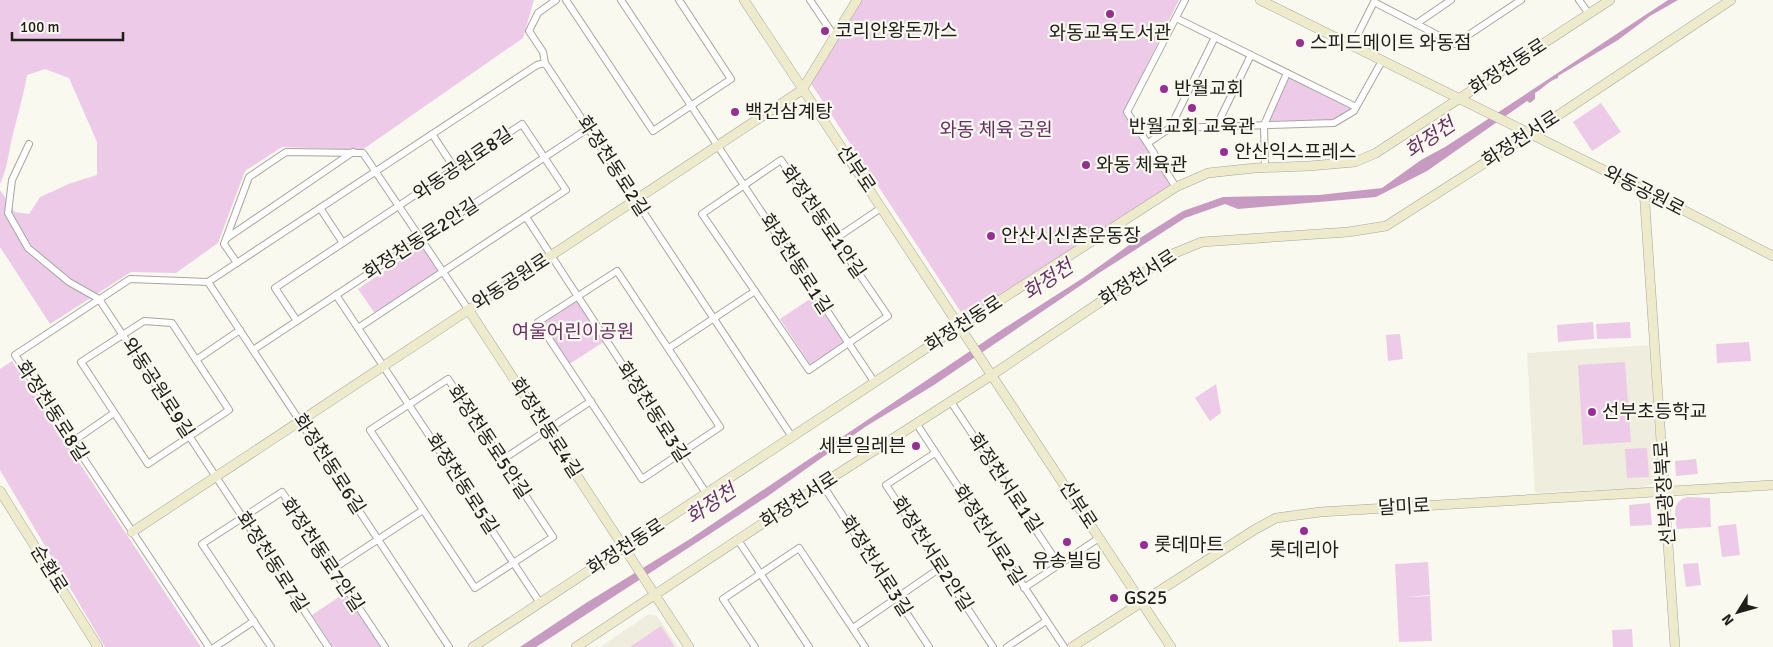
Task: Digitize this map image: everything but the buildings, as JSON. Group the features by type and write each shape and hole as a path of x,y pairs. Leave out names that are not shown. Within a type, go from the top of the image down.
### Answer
{"street":[{"name":"화정천동로2길","path":"556,0 538,13 529,31 543,52 545,63 792,437"},
{"path":"566,0 653,131 731,79 679,0"},
{"name":"화정천동로1길","path":"621,0 875,383"},
{"name":"선부로","path":"744,0 1171,647"},
{"path":"810,0 835,37"},
{"name":"와동공원로","path":"132,532 802,90 857,0"},
{"path":"1176,187 1127,112 1185,0"},
{"path":"1260,0 1458,99"},
{"path":"1416,24 1451,0"},
{"path":"1352,46 1374,2 1454,44 1521,0"},
{"path":"1579,0 1589,14"},
{"name":"화정천동로","path":"473,647 960,326 1176,187 1208,173 1355,162 1376,153 1610,0"},
{"name":"화정천서로","path":"576,647 822,484 992,375 1170,255 1188,246 1202,242 1348,232 1386,226 1530,134 1731,0"},
{"path":"1176,18 1356,107"},
{"path":"1148,143 1170,128 1215,37"},
{"path":"1216,127 1251,55"},
{"path":"1170,128 1334,123 1354,111 1382,60"},
{"path":"208,282 537,65 545,63"},
{"path":"1266,168 1264,125 1287,73"},
{"name":"와동공원로","path":"1458,99 1644,190 1773,256"},
{"name":"와동공원로8길","path":"297,321 275,288 522,124 566,190 358,328"},
{"name":"화정천동로2안길","path":"253,350 589,128"},
{"path":"432,134 455,169"},
{"path":"29,144 12,180 8,213 28,248 69,282 99,299"},
{"path":"237,263 224,244 249,177 286,152 363,153 468,310"},
{"path":"226,238 353,152"},
{"name":"화정천동로1안길","path":"781,160 835,239 888,316 809,370 702,214 781,160"},
{"name":"선부광장북로","path":"1644,190 1675,647"},
{"path":"320,208 343,243"},
{"path":"835,239 882,208"},
{"name":"화정천동로3길","path":"526,217 706,494"},
{"path":"617,270 720,427 642,479 538,322 578,296 617,270"},
{"name":"화정천동로8길","path":"208,282 130,279 14,355 208,647"},
{"name":"화정천동로6길","path":"208,282 449,647"},
{"path":"668,348 755,291"},
{"path":"336,296 384,366"},
{"name":"와동공원로9길","path":"99,299 216,477"},
{"name":"화정천동로4길","path":"468,310 690,647"},
{"path":"144,321 172,323 196,360 229,410 148,464 81,362 144,321"},
{"path":"196,360 240,330"},
{"name":"화정천동로5길","path":"384,366 540,603"},
{"name":"화정천동로5안길","path":"448,379 553,537 475,588 370,430 409,404 448,379"},
{"path":"502,460 591,401"},
{"name":"화정천서로1길","path":"951,402 1059,565"},
{"path":"72,442 114,412"},
{"name":"화정천서로2길","path":"916,423 1064,647"},
{"name":"화정천서로2안길","path":"935,453 886,485 993,647"},
{"name":"화정천동로7길","path":"216,477 328,647"},
{"name":"화정천서로3길","path":"822,484 929,647"},
{"name":"달미로","path":"1072,647 1254,530 1276,518 1320,512 1773,485"},
{"name":"순환로","path":"0,491 98,647"},
{"name":"화정천동로7안길","path":"271,647 202,544 282,492 385,647"},
{"path":"333,569 423,510"},
{"path":"1024,588 1099,538"},
{"path":"738,540 809,647"},
{"path":"755,647 723,598 800,548 865,647"},
{"path":"853,628 940,568"},
{"path":"215,647 254,621"},
{"path":"1007,647 1046,621"}],"shaded area":[{"path":"1668,0 1678,0 1650,16 1618,40 1558,76 1558,78 1535,93 1535,99 1530,103 1527,101 1427,171 1376,197 1238,209 1225,204 1185,218 1099,273 934,385 865,427 768,496 547,640 536,647 520,647 586,603 690,539 1003,329 1083,278 1132,243 1183,211 1223,197 1319,195 1382,188 1421,160 1479,125"},
{"name":"선부초등학교","path":"1649,345 1658,470 1654,483 1642,488 1535,493 1527,353"},
{"path":"649,614 657,616 678,647 600,647"}],"green space":[{"path":"0,0 534,0 523,38 362,150 282,147 245,171 218,243 176,273 131,272 50,324 0,247 0,190 15,212 29,214 40,197 71,183 97,175 97,142 69,78 45,69 27,75 7,164 0,184"},
{"name":"와동 체육 공원","path":"862,0 1179,0 1124,111 1171,187 966,320 806,76"},
{"path":"1286,76 1354,108 1334,120 1267,121"},
{"path":"1601,103 1621,132 1592,151 1573,122"},
{"path":"422,246 440,272 376,315 358,289"},
{"path":"813,297 843,343 813,365 810,364 780,319"},
{"name":"여울어린이공원","path":"577,299 605,341 568,365 541,323"},
{"path":"1593,322 1594,339 1558,342 1557,325"},
{"path":"1630,322 1631,338 1597,339 1596,324"},
{"path":"1400,334 1403,359 1388,361 1386,335"},
{"path":"1749,342 1751,361 1717,363 1716,344"},
{"path":"12,361 201,647 105,647 0,470 0,369"},
{"path":"1625,362 1631,442 1583,445 1578,365"},
{"path":"1216,384 1221,413 1210,421 1195,398"},
{"path":"1647,448 1649,477 1627,478 1625,449"},
{"path":"1696,459 1698,474 1676,476 1675,461"},
{"path":"1687,497 1710,498 1711,527 1677,529 1676,506 1678,502"},
{"path":"1650,503 1652,525 1630,526 1629,505"},
{"path":"1736,524 1740,555 1722,557 1718,526"},
{"path":"1428,562 1430,595 1405,597 1430,596 1432,641 1399,642 1395,564"},
{"path":"1698,563 1701,585 1686,587 1683,564"},
{"path":"345,593 379,647 333,647 312,615"},
{"path":"661,626 675,647 630,647"},
{"path":"1632,629 1633,647 1613,647 1612,630"}],"place":[{"name":"와동교육도서관","path":"1110,14"},
{"name":"코리안왕돈까스","path":"825,31"},
{"name":"스피드메이트 와동점","path":"1300,43"},
{"name":"반월교회","path":"1164,89"},
{"name":"반월교회 교육관","path":"1192,108"},
{"name":"백건삼계탕","path":"735,112"},
{"name":"안산익스프레스","path":"1224,152"},
{"name":"와동 체육관","path":"1086,165"},
{"name":"안산시신촌운동장","path":"991,236"},
{"name":"선부초등학교","path":"1592,412"},
{"name":"세븐일레븐","path":"916,446"},
{"name":"롯데리아","path":"1304,531"},
{"name":"유송빌딩","path":"1067,542"},
{"name":"롯데마트","path":"1144,545"},
{"name":"GS25","path":"1114,598"}],"water label":[{"name":"화정천","path":"1430,138"},
{"name":"화정천","path":"1048,280"},
{"name":"화정천","path":"711,504"}]}
